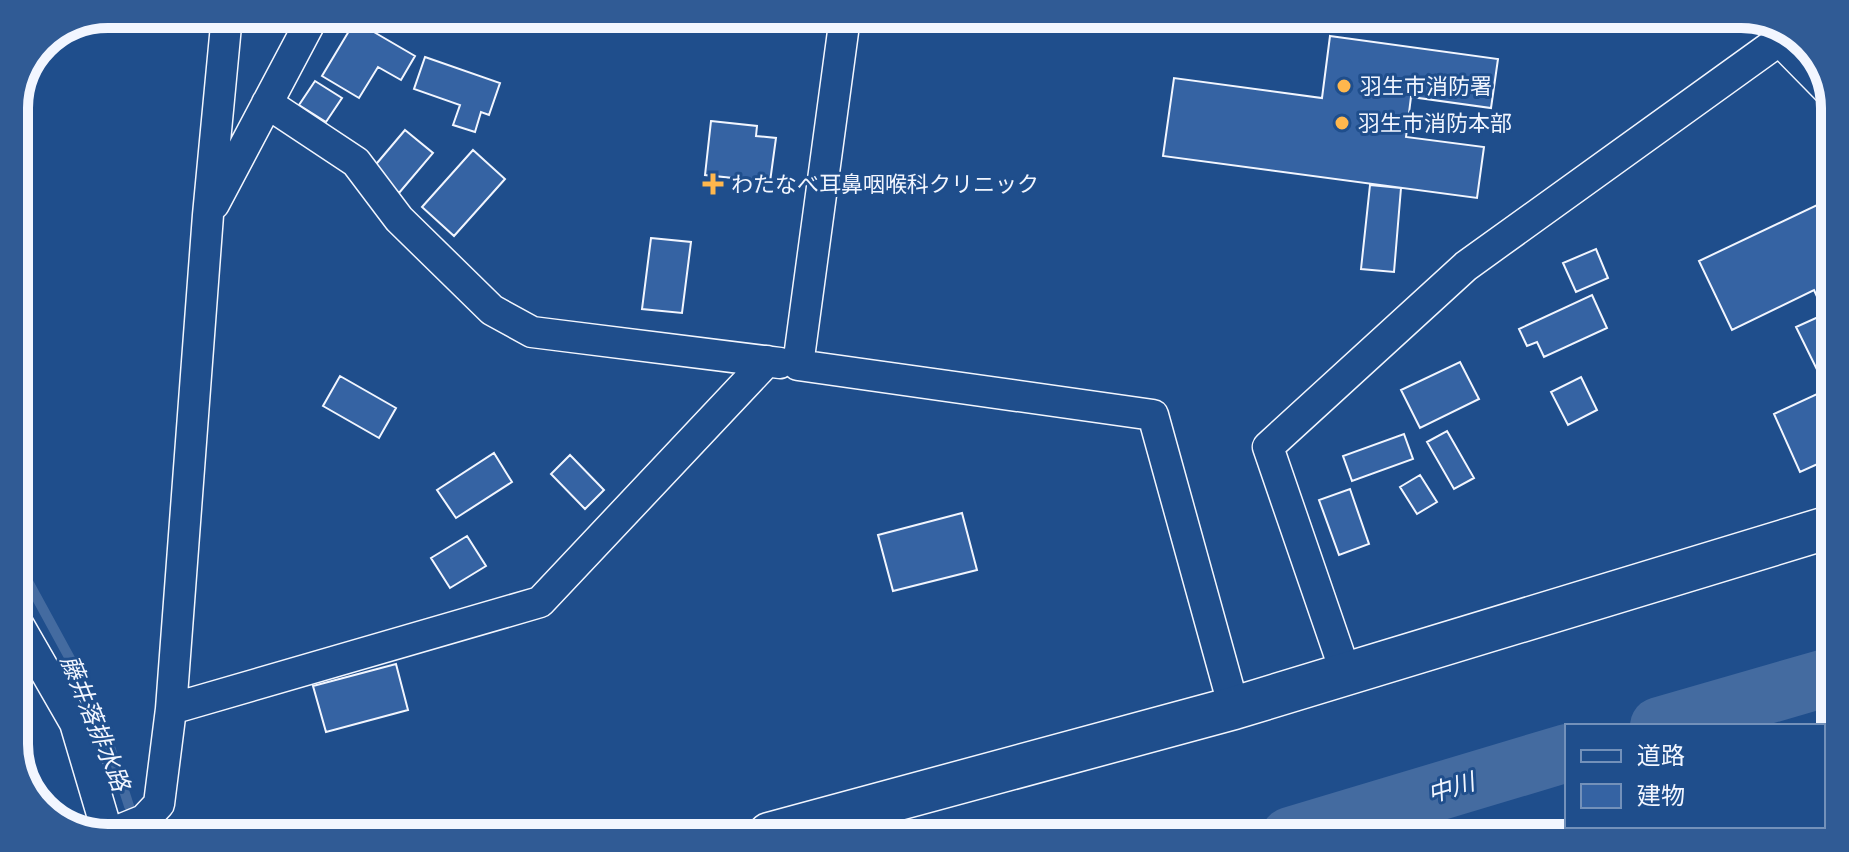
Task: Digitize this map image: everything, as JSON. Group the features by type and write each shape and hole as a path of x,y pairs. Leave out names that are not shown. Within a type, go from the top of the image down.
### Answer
{"street":[{"path":"134,824 144,820 159,804 171,709 208,215 226,28"},
{"path":"208,215 307,28"},
{"path":"798,365 844,28"},
{"path":"1346,674 1268,447 1466,266 1781,39"},
{"path":"1795,48 1809,66"},
{"path":"267,103 356,162 399,219 492,310 532,332 798,365 1153,415 1234,708"},
{"path":"171,709 540,602 767,361"},
{"path":"806,824 1234,708 1821,530"},
{"path":"28,641 75,723 105,824"}],"building":[{"path":"351,28 367,28 415,56 401,80 378,67 359,98 322,76"},
{"path":"1330,36 1498,59 1491,108 1411,97 1406,137 1484,147 1477,198 1163,156 1174,78 1322,98"},
{"path":"425,57 500,83 489,115 481,112 475,132 453,125 460,105 414,89"},
{"path":"315,81 342,98 326,122 299,105"},
{"path":"711,121 757,126 756,136 776,138 770,182 705,175"},
{"path":"405,130 433,153 399,193 372,169"},
{"path":"473,150 505,179 454,236 422,207"},
{"path":"1370,185 1401,188 1394,272 1361,269"},
{"path":"1821,203 1821,305 1814,290 1732,330 1699,261"},
{"path":"651,238 691,242 682,313 642,309"},
{"path":"1596,249 1608,278 1576,292 1563,263"},
{"path":"1592,295 1607,328 1544,357 1537,342 1527,346 1519,329"},
{"path":"1821,316 1821,378 1796,327"},
{"path":"1460,362 1479,399 1420,428 1401,390"},
{"path":"340,376 396,408 379,438 323,406"},
{"path":"1581,377 1597,410 1568,425 1551,392"},
{"path":"1817,394 1821,403 1821,463 1800,472 1774,414"},
{"path":"1447,431 1474,478 1454,489 1427,442"},
{"path":"1404,434 1413,459 1352,481 1343,456"},
{"path":"494,453 512,482 456,518 437,490"},
{"path":"570,455 604,490 585,509 551,474"},
{"path":"1420,475 1437,502 1417,514 1400,487"},
{"path":"1350,489 1369,544 1339,555 1319,500"},
{"path":"962,513 977,570 893,591 878,535"},
{"path":"467,536 486,566 450,588 431,558"},
{"path":"396,664 408,710 326,732 313,686"}],"waterway":[{"name":"藤井落排水路","path":"28,582 104,728 129,806"},
{"name":"中川","path":"1666,724 1821,679"},
{"name":"中川","path":"1330,824 1565,754"}],"place":[{"name":"羽生市消防署","path":"1344,86"},
{"name":"羽生市消防本部","path":"1342,123"},
{"name":"わたなべ耳鼻咽喉科クリニック","path":"713,184"}]}
